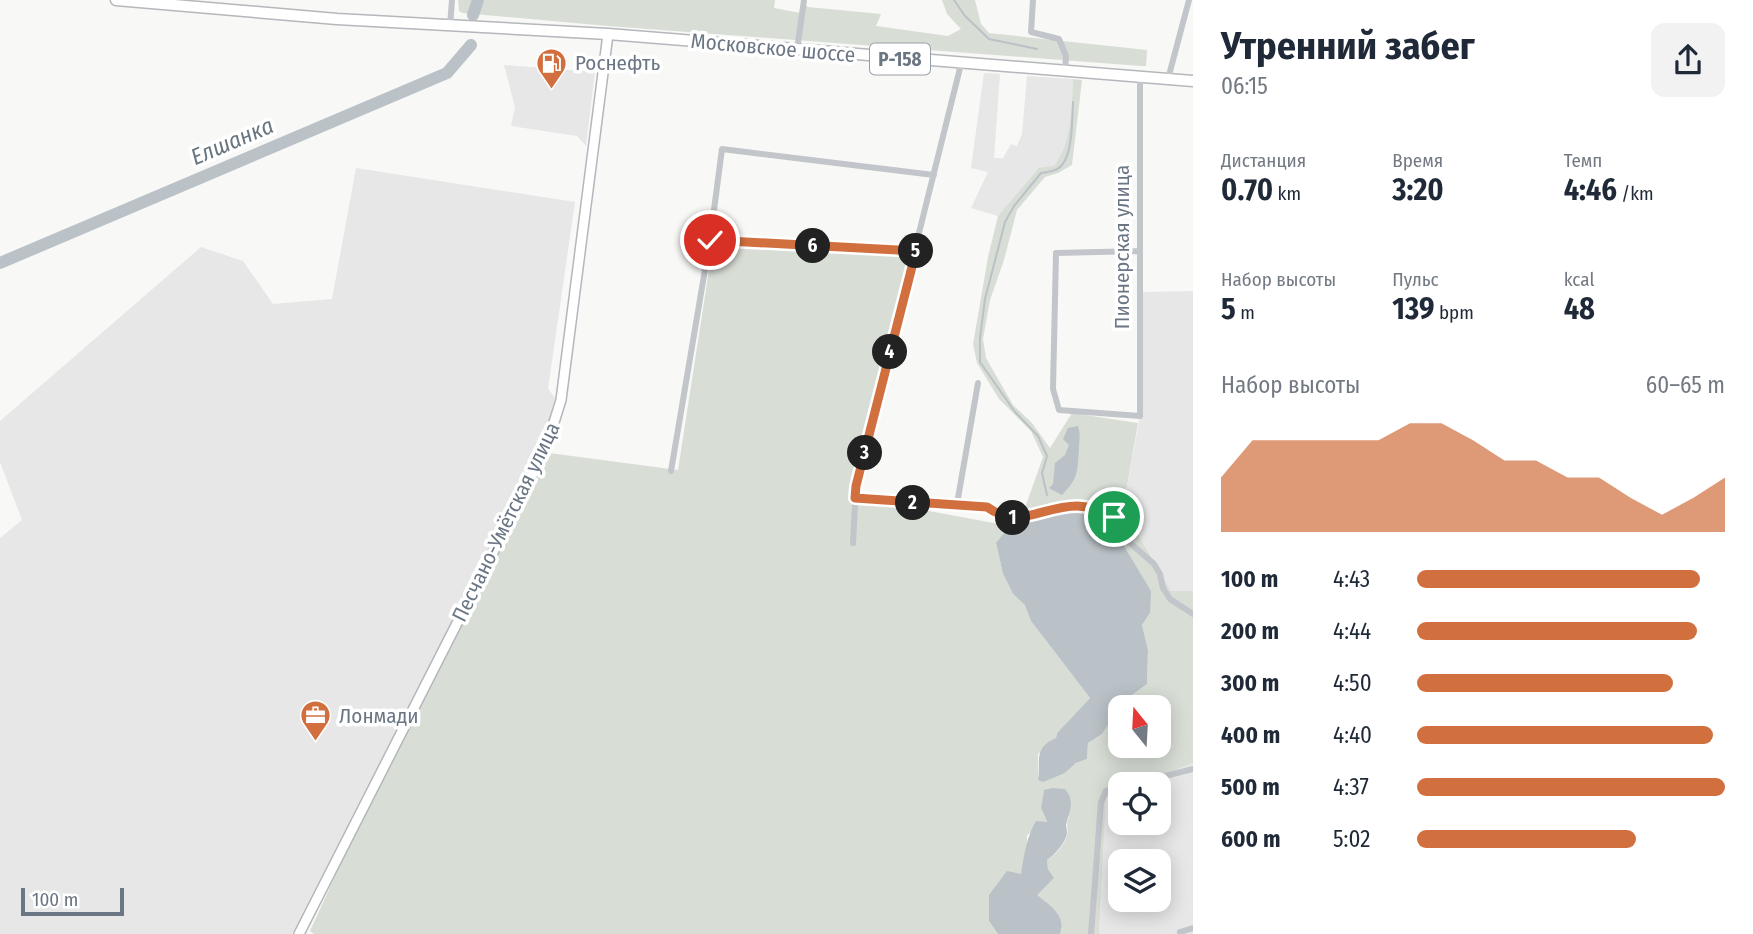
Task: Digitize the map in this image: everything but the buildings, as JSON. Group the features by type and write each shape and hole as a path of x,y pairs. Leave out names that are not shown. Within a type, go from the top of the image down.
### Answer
{"main road":[{"name":"Р-158","path":"116,0 454,26"},
{"name":"Московское шоссе","path":"454,26 608,34 1193,81"},
{"name":"Песчано-Умётская улица","path":"299,934 546,447 555,423 561,400 608,34"}],"street":[{"path":"452,0 454,26"},
{"path":"797,50 804,0"},
{"path":"1033,0 1031,32 1059,39 1066,56 1065,72"},
{"path":"1168,79 1189,0"},
{"path":"853,543 856,486 961,64"},
{"name":"Пионерская улица","path":"1140,78 1140,251 1140,416 1059,410 1053,389 1056,253 1140,251"},
{"path":"671,471 710,240 722,149 934,175"},
{"path":"710,240 916,251"},
{"path":"957,504 978,383"},
{"path":"855,498 987,507 999,516 1014,519 1077,506 1122,518 1129,542 1154,564 1170,599 1193,614"},
{"path":"1171,775 1193,769"},
{"path":"1091,934 1101,802 1108,791"},
{"path":"1181,934 1180,932 1193,928"}],"shaded area":[{"path":"458,0 775,0 774,8 800,13 802,2 808,7 881,14 876,26 948,36 961,29 947,14 942,0 975,0 981,24 989,33 1147,50 1146,66 462,13 459,11"},
{"name":"Роснефть","path":"504,65 595,72 586,146 577,136 511,126 515,107"},
{"path":"984,73 1000,74 994,158 1003,158 1011,144 1017,146 1022,134 1027,76 1073,79 1070,135 1061,157 998,216 971,208 988,172 971,168"},
{"path":"1073,79 1082,80 1072,165 1045,177 1017,210 990,300 983,339 986,358 1013,405 1032,423 1050,448 1072,413 1138,423 1123,509 1171,591 1193,591 1193,763 1171,772 1108,772 1099,934 1060,934 1062,928 1044,901 1036,895 1054,878 1048,869 1047,860 1059,849 1067,833 1069,817 1052,788 1044,791 1041,808 1047,823 1027,835 1027,853 1021,874 989,921 998,934 314,934 310,931 357,828 549,453 678,470 713,244 908,256 853,497 1010,526 1026,505 1043,457 1031,431 999,399 977,363 973,344 998,216 1039,168 1054,166 1068,136","holes":["996,543 1150,613 1142,625 1148,650 1147,684 1132,695 1171,695 1171,758 1108,758 1108,725 1102,734 1088,743 1087,759 1076,763 1065,773 1038,780 1038,754 1056,738 1057,733 1090,698 1031,621 1026,605 1013,594 1003,574"]},
{"path":"356,168 575,202 548,389 555,398 544,440 292,934 0,934 0,538 22,520 0,462 0,421 201,247 243,261 273,304 332,299"},
{"path":"1193,291 1193,591 1171,591 1123,509 1140,416 1141,292"},
{"path":"1078,426 1080,438 1076,474 1072,484 1062,495 1049,488 1053,484 1055,463 1065,455 1069,445 1063,439 1068,428"},
{"path":"1081,510 1110,523 1151,591 1150,613 1142,625 1148,650 1147,684 1132,695 1108,695 1108,725 1102,734 1088,743 1087,759 1076,763 1065,773 1043,782 1038,780 1041,750 1056,738 1057,733 1090,698 1031,621 1025,605 1013,594 1003,574 996,543 1010,526 1050,514"},
{"path":"1193,763 1193,934 1099,934 1108,797 1108,835 1171,835 1171,772"},
{"path":"1065,789 1071,805 1065,840 1047,860 1048,869 1054,878 1037,895 1059,916 1062,927 1060,934 998,934 989,921 989,895 1007,871 1021,874 1026,846 1036,821 1047,822 1041,808 1044,790"}],"waterway":[{"name":"Елшанка","path":"473,15 478,0"},
{"path":"954,0 965,16 989,39 1037,49"},
{"name":"Елшанка","path":"0,263 447,73 471,45"},
{"path":"1047,495 1042,473 1047,456 1038,436 1015,412 980,362 980,338 985,299 1005,222 1014,206 1041,173 1058,169 1066,159 1073,102"}],"place":[{"name":"Роснефть","path":"552,90"},
{"name":"Лонмади","path":"316,743"}],"route":[{"path":"710,240 916,251 855,498 987,507 999,516 1014,519 1042,511 1077,506 1099,510 1114,517"}]}
